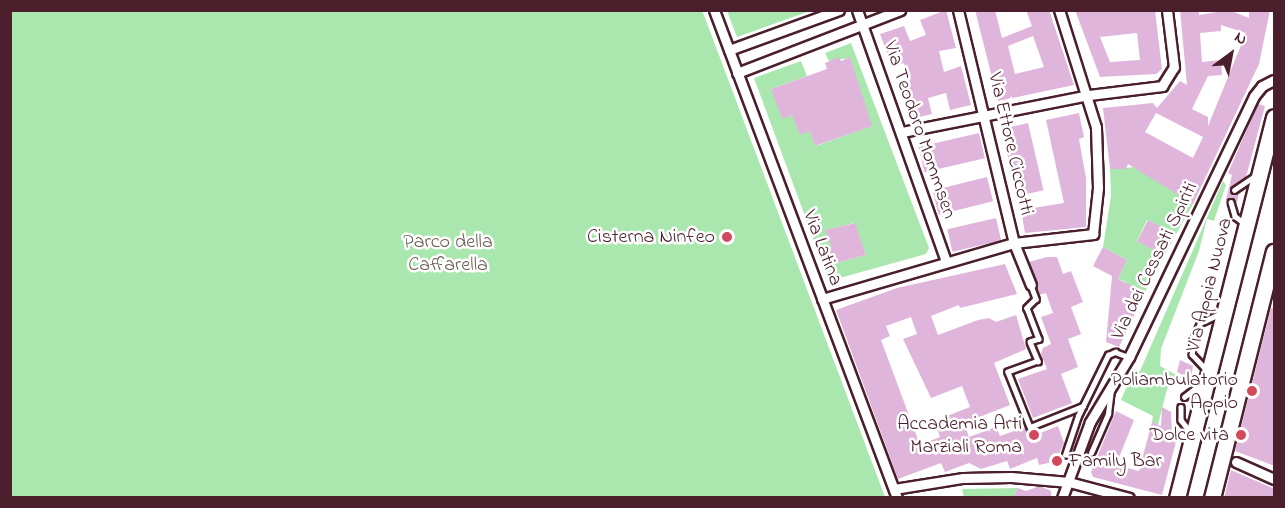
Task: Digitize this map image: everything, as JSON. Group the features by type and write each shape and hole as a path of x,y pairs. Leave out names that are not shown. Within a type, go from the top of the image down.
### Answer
{"main road":[{"name":"Via Appia Nuova","path":"1177,498 1275,117"},
{"path":"1212,498 1275,252"}],"street":[{"name":"Via Latina","path":"714,10 896,493"},
{"path":"729,50 839,10"},
{"name":"Via Teodoro Mommsen","path":"857,10 902,132 946,262"},
{"path":"737,73 900,10"},
{"name":"Via Ettore Ciccotti","path":"958,10 1014,243 1031,285"},
{"path":"822,299 1014,243 1093,234 1098,161 1089,96 1059,10"},
{"path":"902,132 1089,96 1156,87 1169,79 1174,67 1167,10"},
{"name":"Via dei Cessati Spiriti","path":"1062,498 1087,429 1129,357 1254,96 1262,86 1275,80"},
{"path":"1236,462 1275,479"},
{"path":"896,493 981,477 1069,483 1129,498"}],"lane":[{"path":"1234,190 1237,185 1260,174"},
{"path":"1232,202 1235,216 1247,225"},
{"path":"1031,285 1036,299 1027,308 1039,339 1030,342 1038,361 1008,372 1030,427 1083,406"},
{"path":"1184,397 1209,376 1192,355 1192,342 1200,323 1225,312"},
{"path":"1065,455 1083,406 1108,355 1115,352 1129,357"},
{"path":"1090,453 1108,414 1111,391"},
{"path":"1181,407 1181,420 1193,435"}],"green space":[{"name":"Parco della Caffarella","path":"702,10 885,497 11,497 11,11"},
{"path":"727,11 810,11 737,37"},
{"path":"851,43 929,248 926,254 829,281 754,78 801,61 807,76 771,89 822,104 806,120 816,146 871,126 850,58 829,61 825,53","holes":["854,223 866,255 829,265 824,252 832,248 826,230"]},
{"path":"1135,167 1193,204 1176,234 1147,220 1137,241 1164,255 1145,292 1132,285 1128,293 1122,290 1126,282 1118,279 1127,260 1103,247 1111,196 1110,169"},
{"path":"1223,181 1226,185 1214,221 1207,219 1199,251 1161,349 1160,366 1182,378 1171,382 1167,389 1158,425 1152,422 1153,416 1121,400 1134,369 1140,371"},
{"path":"1018,488 1013,498 964,497 962,489"}],"building":[{"path":"946,10 956,48 939,51 944,72 961,66 971,105 950,110 946,93 928,98 932,114 911,119 899,85 910,82 904,63 892,67 880,34 904,26 910,41 926,35 920,20"},
{"path":"975,10 995,10 1002,38 1032,26 1026,10 1049,10 1074,85 998,101","holes":["1033,36 1044,67 1015,74 1008,46"]},
{"path":"1075,10 1155,10 1162,69 1156,74 1100,77","holes":["1137,33 1140,60 1110,62 1100,37"]},
{"path":"1180,10 1199,10 1199,15 1229,10 1249,18 1249,10 1270,10 1259,64 1193,204 1128,164 1126,169 1110,169 1103,108 1153,103 1157,108 1180,81 1187,85","holes":["1221,25 1246,33 1208,126 1208,117 1192,109 1208,76 1222,75 1221,60 1202,62 1200,33 1221,31","1156,113 1203,137 1193,158 1145,132"]},
{"path":"839,57 841,61 850,57 872,126 815,146 810,131 800,135 792,115 782,119 771,89 827,69 825,63"},
{"path":"1258,104 1265,106 1246,177 1230,189 1233,194 1239,192 1237,203 1232,198 1226,200 1232,175 1228,173"},
{"path":"1079,113 1084,137 1079,139 1086,178 1086,227 1025,233 1021,210 1064,203 1046,120"},
{"path":"1028,123 1044,190 1017,196 1002,129"},
{"path":"979,133 985,158 924,172 919,147"},
{"path":"987,177 993,201 939,215 933,191"},
{"path":"996,218 1001,240 952,252 947,229"},
{"path":"1148,220 1176,234 1165,255 1137,241"},
{"path":"855,223 866,255 829,265 824,252 832,248 825,230"},
{"path":"1103,247 1127,260 1118,279 1145,292 1119,347 1106,342 1112,276 1093,266"},
{"path":"1057,257 1063,274 1071,271 1083,302 1071,307 1081,334 1068,339 1078,367 1061,374 1072,403 1033,418 1018,379 1047,369 1041,354 1043,348 1051,344 1041,317 1053,313 1046,293 1039,295 1029,262"},
{"path":"1005,264 1017,294 960,308 959,305 931,316 938,335 978,320 989,318 996,322 1016,315 1026,349 994,363 1010,405 964,423 969,437 996,427 1000,436 1025,427 1035,435 1058,426 1064,443 1059,454 1062,460 1039,465 1037,458 1010,469 1007,461 981,469 969,463 945,472 941,463 898,479 836,310 897,288","holes":["911,317 917,334 903,339 931,398 962,386 970,407 934,421 940,437 920,445 881,340 890,336 886,326"]},
{"path":"1271,308 1275,309 1275,466 1235,451"},
{"path":"1180,360 1193,366 1191,379 1177,372"},
{"path":"1162,407 1171,412 1172,436 1177,438 1162,495 1093,477 1091,472 1116,411 1134,420 1116,465 1139,471 1152,422 1161,426"},
{"path":"1231,470 1275,489 1275,498 1224,498"},
{"path":"1040,486 1051,491 1051,498 1013,498 1018,488 1026,491"}],"place":[{"name":"Cisterna Ninfeo","path":"727,237"},
{"name":"Poliambulatorio Appio","path":"1252,391"},
{"name":"Accademia Arti Marziali Roma","path":"1034,435"},
{"name":"Dolce vita","path":"1241,435"},
{"name":"Family Bar","path":"1057,461"}]}
